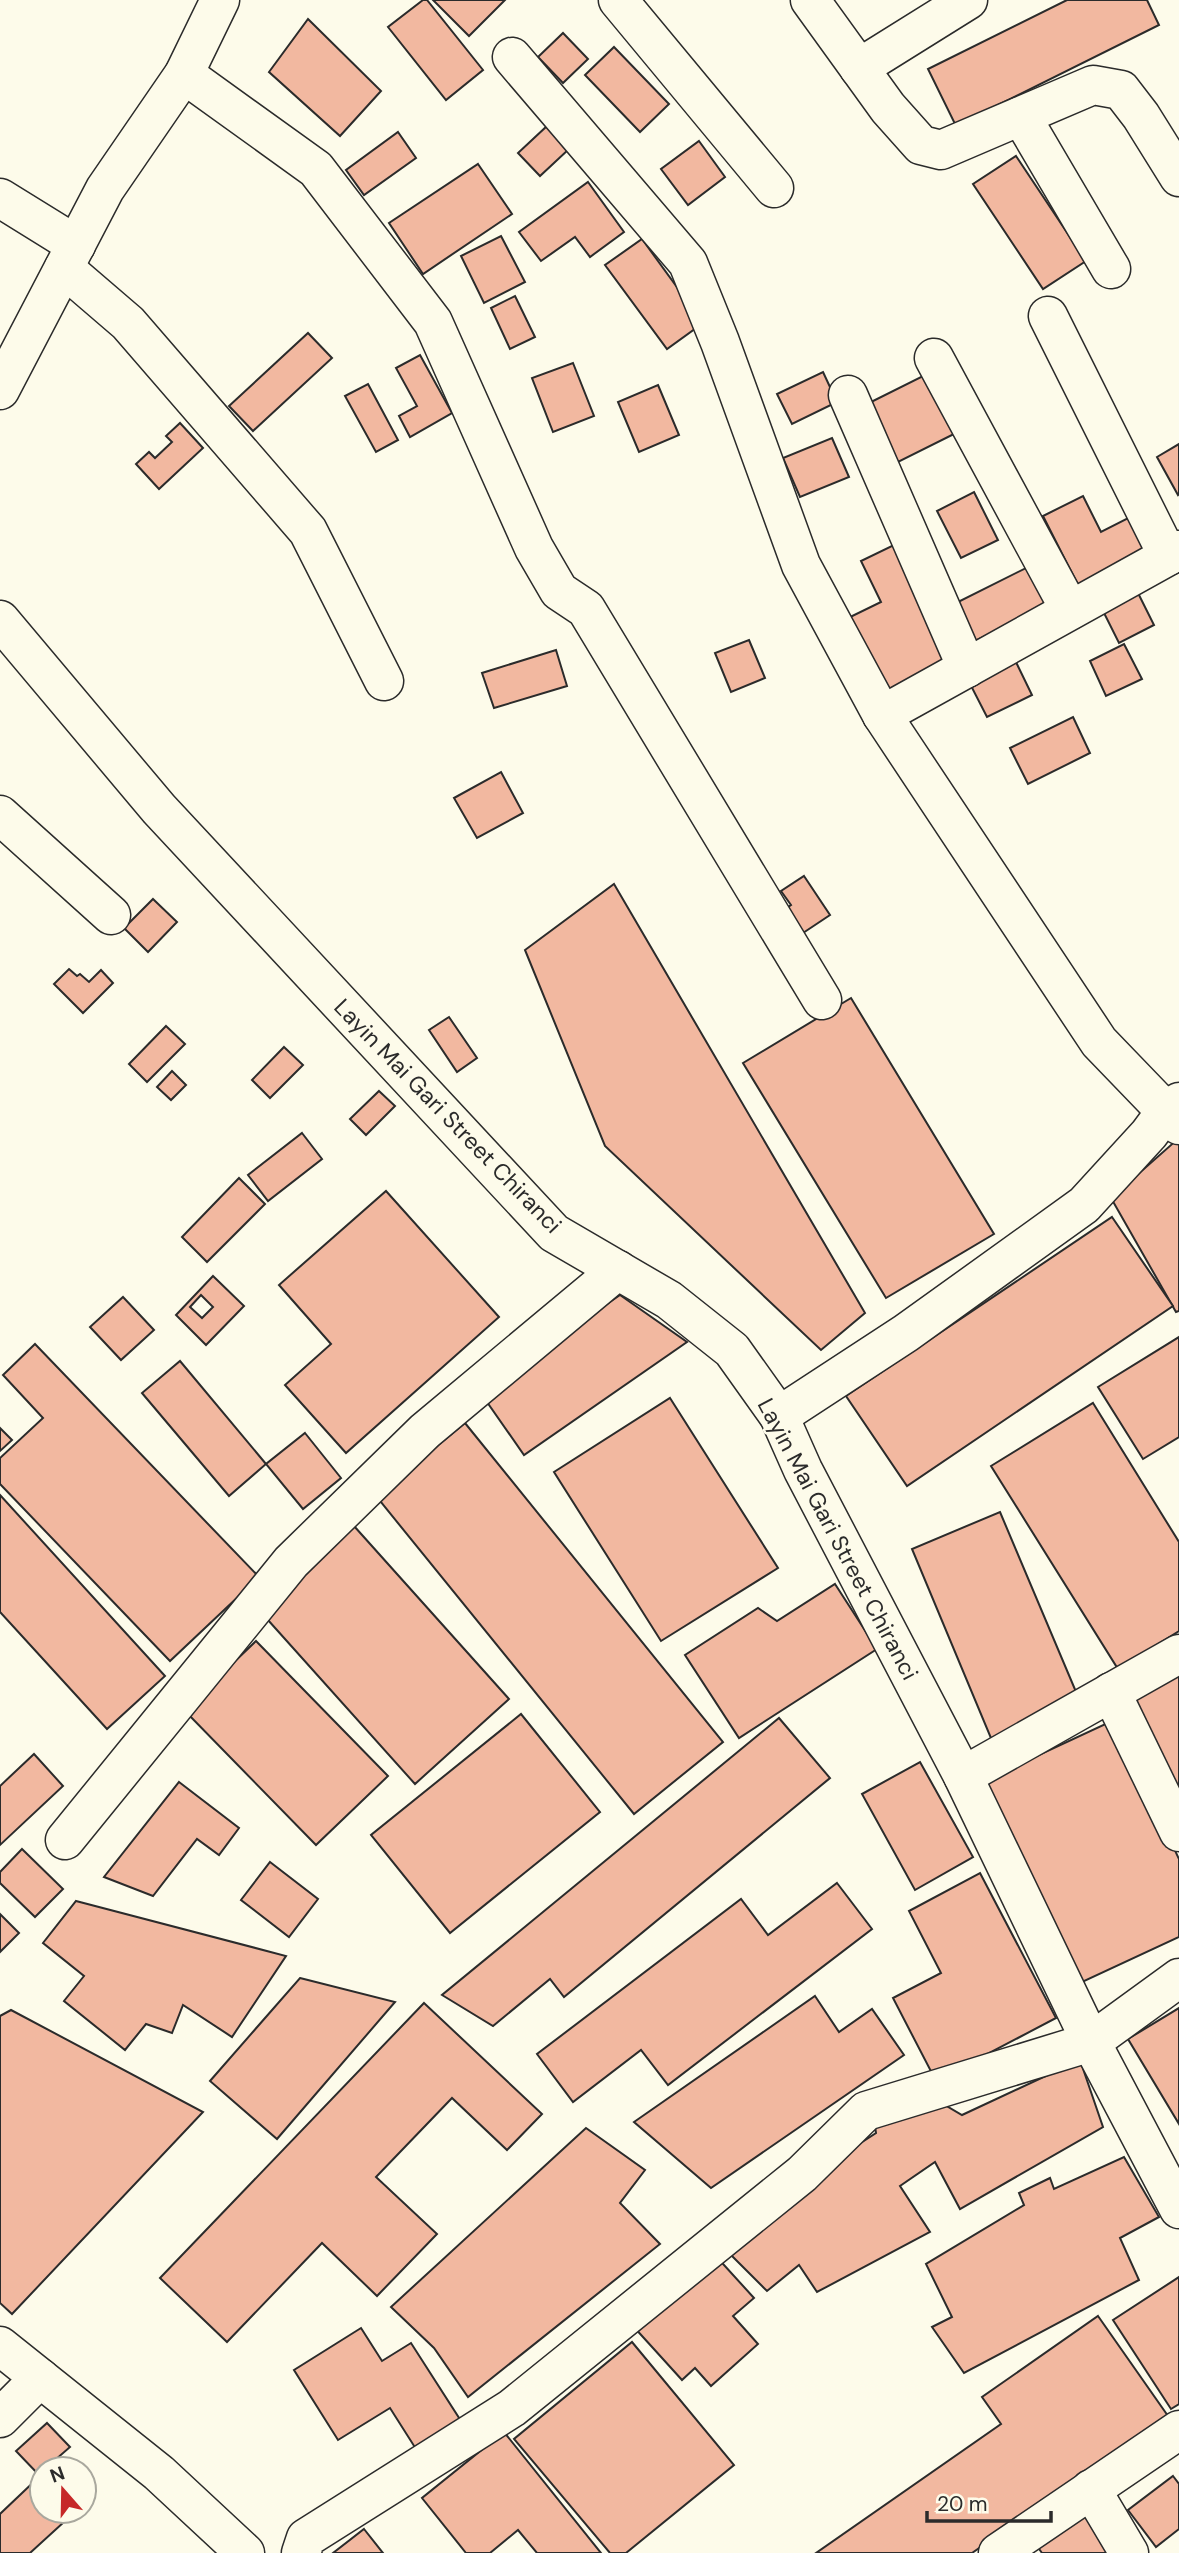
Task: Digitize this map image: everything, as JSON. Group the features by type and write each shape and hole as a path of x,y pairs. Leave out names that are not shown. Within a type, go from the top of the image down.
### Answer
{"street":[{"path":"0,390 106,189 184,74 220,0"},
{"path":"618,0 774,188"},
{"path":"810,0 888,108 921,145 941,150 1093,85 1121,90 1141,116 1179,177"},
{"path":"859,68 968,0"},
{"path":"512,57 688,263 720,342 801,565 882,715 1098,1042 1175,1113 1149,1134 1084,1205 906,1333 779,1416"},
{"path":"184,74 316,169 433,322 534,548 559,591 586,609 822,1000"},
{"path":"1021,116 1111,269"},
{"path":"0,198 70,257 308,530 384,681"},
{"path":"882,715 1174,553 1048,316"},
{"path":"934,358 1070,610"},
{"path":"848,395 967,667"},
{"name":"Layin Mai Gari Street Chiranci","path":"0,620 159,809 554,1233 669,1300 732,1350 779,1416 803,1470 962,1776 1091,2042 1179,2209"},
{"path":"0,815 111,915"},
{"path":"65,1840 291,1562 425,1430 618,1270"},
{"path":"962,1776 1179,1654"},
{"path":"1111,1692 1179,1832"},
{"path":"301,2553 306,2538 512,2408 802,2174 866,2111 1091,2042 1179,1978"},
{"path":"0,2346 159,2473 245,2553"},
{"path":"0,2418 40,2378"},
{"path":"998,2553 1179,2430"},
{"path":"1091,2489 1129,2553"}],"building":[{"path":"423,0 427,0 483,70 446,100 388,27"},
{"path":"433,0 505,0 469,36"},
{"path":"1067,0 1147,0 1159,25 956,126 928,69"},
{"path":"308,19 381,91 340,136 269,72"},
{"path":"563,33 588,59 563,83 538,57"},
{"path":"614,47 669,104 640,132 585,75"},
{"path":"547,126 569,149 540,176 518,153"},
{"path":"398,132 416,158 364,195 346,170"},
{"path":"699,141 725,177 688,205 661,169"},
{"path":"1016,156 1086,261 1043,289 973,184"},
{"path":"478,164 512,214 423,274 389,223"},
{"path":"588,182 624,232 590,257 575,237 541,261 519,232"},
{"path":"501,236 525,282 484,303 461,256"},
{"path":"642,239 703,323 667,349 605,265"},
{"path":"515,296 535,337 510,349 491,308"},
{"path":"308,333 332,358 253,431 229,406"},
{"path":"420,355 452,413 410,437 399,416 417,406 396,368"},
{"path":"573,363 594,416 553,432 532,378"},
{"path":"823,372 837,402 792,424 777,394"},
{"path":"929,373 958,432 896,463 867,404"},
{"path":"368,384 398,440 376,452 345,396"},
{"path":"658,385 679,435 639,452 618,402"},
{"path":"180,423 203,448 159,489 136,464 149,452 155,458 172,442 166,436"},
{"path":"832,438 849,477 800,497 783,458"},
{"path":"1179,444 1179,494 1178,495 1157,457"},
{"path":"974,492 998,540 961,558 937,511"},
{"path":"1083,496 1101,532 1140,512 1159,550 1080,589 1043,516"},
{"path":"898,543 955,660 880,696 844,620 881,602 861,561"},
{"path":"1034,564 1053,603 967,645 948,607"},
{"path":"1136,589 1154,625 1119,643 1101,607"},
{"path":"749,640 765,678 731,692 715,653"},
{"path":"1124,644 1142,679 1106,696 1090,661"},
{"path":"556,650 567,686 494,708 482,673"},
{"path":"1013,656 1032,695 987,717 967,678"},
{"path":"1073,717 1090,753 1028,784 1010,748"},
{"path":"501,772 523,813 477,838 454,798"},
{"path":"804,876 830,915 791,941 774,917 791,905 781,891"},
{"path":"614,884 865,1313 821,1350 605,1146 525,950"},
{"path":"153,899 177,922 148,952 124,928"},
{"path":"69,969 89,982 101,970 113,983 83,1013 54,984"},
{"path":"851,998 994,1234 886,1298 743,1063"},
{"path":"449,1017 477,1058 457,1072 429,1030"},
{"path":"166,1026 185,1044 147,1082 129,1064"},
{"path":"284,1047 303,1065 270,1098 252,1080"},
{"path":"172,1071 186,1085 171,1100 157,1087"},
{"path":"379,1091 395,1106 366,1135 350,1119"},
{"path":"302,1133 322,1159 268,1201 248,1175"},
{"path":"1179,1138 1179,1311 1176,1312 1111,1198"},
{"path":"239,1178 265,1204 207,1262 182,1237"},
{"path":"386,1191 499,1317 346,1453 285,1385 331,1344 279,1285"},
{"path":"1112,1217 1173,1306 907,1486 846,1396"},
{"path":"213,1276 244,1306 206,1345 176,1315","holes":["201,1295 213,1307 202,1318 190,1307"]},
{"path":"620,1295 687,1342 524,1455 480,1392"},
{"path":"123,1297 154,1330 121,1360 90,1327"},
{"path":"1179,1337 1179,1437 1143,1459 1098,1387"},
{"path":"35,1344 259,1577 170,1661 0,1484 0,1458 43,1418 3,1375"},
{"path":"180,1361 266,1464 229,1496 142,1393"},
{"path":"670,1398 778,1568 661,1641 554,1472"},
{"path":"1093,1403 1179,1542 1179,1631 1118,1669 991,1466"},
{"path":"465,1423 723,1742 634,1814 376,1496"},
{"path":"0,1428 12,1440 0,1451"},
{"path":"305,1433 341,1478 303,1509 266,1464"},
{"path":"0,1495 165,1676 107,1729 0,1612"},
{"path":"1000,1512 1082,1706 993,1743 912,1549"},
{"path":"354,1526 509,1699 415,1784 259,1610"},
{"path":"835,1584 877,1649 739,1738 685,1655 758,1608 777,1621"},
{"path":"256,1641 388,1776 316,1845 184,1710"},
{"path":"1179,1665 1179,1803 1127,1689"},
{"path":"521,1714 600,1812 450,1933 371,1835"},
{"path":"779,1718 830,1778 564,1997 550,1979 493,2026 442,1995"},
{"path":"1114,1720 1179,1859 1179,1937 1080,1983 985,1780"},
{"path":"34,1754 63,1786 0,1845 0,1786"},
{"path":"920,1762 973,1857 915,1890 862,1794"},
{"path":"179,1782 239,1828 219,1855 197,1839 153,1896 104,1877"},
{"path":"22,1849 63,1889 35,1917 0,1883 0,1872"},
{"path":"270,1862 318,1899 289,1937 241,1900"},
{"path":"980,1873 1056,2018 936,2081 893,1998 941,1973 909,1911"},
{"path":"837,1883 872,1929 668,2085 641,2050 573,2102 537,2054 741,1899 768,1935"},
{"path":"76,1901 286,1956 232,2037 183,2005 172,2033 146,2024 125,2050 64,2001 84,1976 43,1943"},
{"path":"0,1914 19,1933 0,1952"},
{"path":"300,1978 395,2002 277,2139 210,2081"},
{"path":"815,1996 839,2032 872,2009 904,2055 711,2188 634,2122"},
{"path":"424,2003 542,2114 507,2150 452,2098 376,2177 437,2234 377,2296 322,2243 227,2342 160,2278"},
{"path":"1179,2008 1179,2124 1128,2039"},
{"path":"11,2010 203,2112 12,2314 0,2303 0,2016"},
{"path":"1080,2060 1103,2127 960,2209 935,2162 900,2186 930,2232 817,2292 799,2265 767,2291 725,2249 805,2179 876,2133 874,2120 933,2098 962,2115"},
{"path":"586,2128 645,2170 620,2203 660,2244 468,2397 434,2348 391,2307"},
{"path":"1124,2157 1159,2217 1120,2238 1139,2280 964,2373 932,2327 952,2317 926,2264 1024,2205 1019,2193 1050,2178 1054,2189"},
{"path":"714,2254 754,2298 733,2316 758,2344 711,2386 695,2368 682,2380 633,2326"},
{"path":"1179,2277 1179,2404 1171,2409 1113,2320"},
{"path":"1098,2316 1168,2416 972,2553 816,2553 1001,2424 982,2397"},
{"path":"361,2328 382,2361 411,2343 461,2421 416,2449 390,2408 338,2440 294,2370"},
{"path":"632,2342 734,2465 626,2553 610,2553 514,2439"},
{"path":"47,2423 70,2447 61,2455 28,2455 28,2464 16,2451"},
{"path":"504,2432 601,2553 537,2553 518,2530 490,2553 466,2553 422,2498"},
{"path":"1173,2476 1179,2484 1179,2529 1156,2547 1128,2510"},
{"path":"28,2487 28,2525 61,2525 30,2553 0,2553 0,2514"},
{"path":"1085,2496 1125,2553 1042,2553 1029,2535"},
{"path":"364,2529 383,2553 333,2553"}]}
